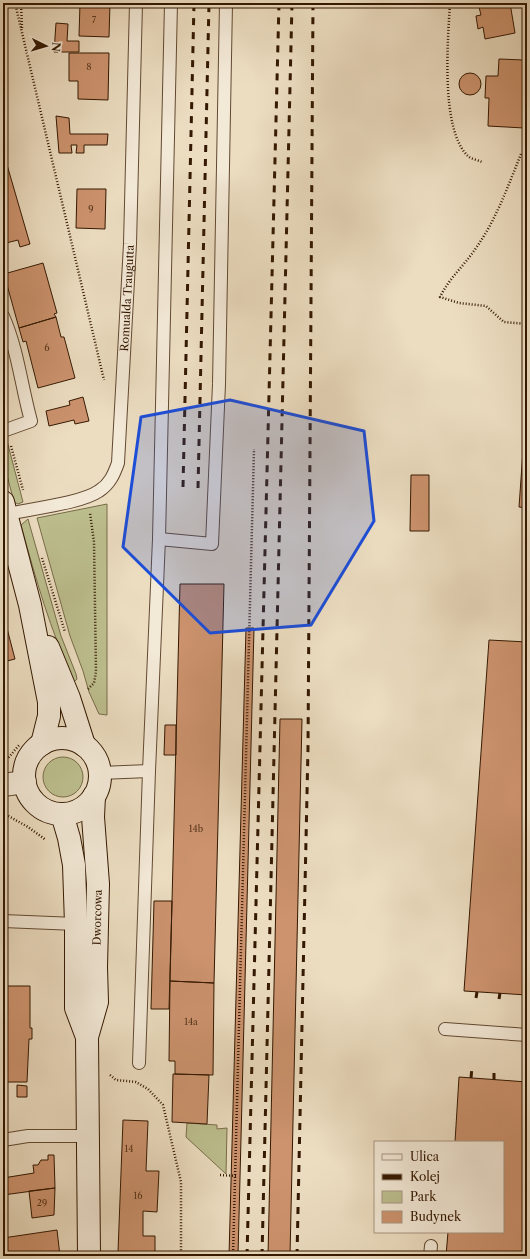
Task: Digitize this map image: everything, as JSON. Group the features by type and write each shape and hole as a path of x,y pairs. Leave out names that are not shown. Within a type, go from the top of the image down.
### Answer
{"street":[{"path":"4,511 30,605 49,702 49,716 42,744"},
{"path":"30,605 69,698 84,745"},
{"path":"63,738 74,740 84,745 92,753 97,762 100,773 99,785 94,796 85,806 74,812 62,814 53,813 37,805 31,798 25,782 26,764 35,749 52,739 63,738"},
{"path":"3,785 25,782"},
{"name":"Dworcowa","path":"89,1256 87,1037 97,1002 96,967 98,884 92,817 94,796"},
{"name":"Dworcowa","path":"62,814 69,838 74,865 76,1008 87,1037"}],"lane":[{"name":"Romualda Traugutta","path":"4,511 28,510 78,499 99,491 112,479 118,463 130,244 136,3"},
{"path":"139,1063 148,771 159,539 172,3"},
{"path":"159,539 212,544 219,384 226,3"},
{"path":"3,316 12,336 19,362 24,396 31,421 5,430"},
{"path":"100,773 148,771"},
{"path":"3,921 76,924"},
{"path":"445,1029 527,1035"},
{"path":"3,1140 28,1136 88,1136"}],"path":[{"path":"15,3 105,384"},
{"path":"21,3 22,35"},
{"path":"450,3 448,62 450,113 456,139 468,156 482,162"},
{"path":"520,154 496,213 476,248 447,282 440,297 460,303 486,306 504,322 527,324"},
{"path":"5,430 28,510"},
{"path":"233,1256 254,449"},
{"path":"83,685 85,691 94,683 96,672 94,542 88,506 89,495"},
{"path":"42,555 66,635"},
{"path":"3,813 28,827 49,842"},
{"path":"170,1131 180,1182 180,1256"},
{"path":"220,1175 236,1176"}],"highlighted area":[{"path":"230,400 364,431 374,521 311,625 210,633 123,547 141,417"}],"green space":[{"path":"6,437 23,502 18,504 14,502 3,460 3,438"},
{"path":"107,504 107,715 99,714 89,692 70,636 37,518"},
{"path":"28,519 61,636 76,674 77,679 74,682 51,624 21,525"},
{"path":"67,757 74,760 80,766 83,777 82,785 74,794 67,797 59,797 52,794 44,785 43,773 46,766 55,758"},
{"path":"187,1123 217,1125 217,1129 227,1128 226,1174 186,1137"}],"building":[{"path":"80,3 110,3 109,37 79,36"},
{"path":"510,3 515,33 485,39 483,27 478,29 476,16 481,15 479,7"},
{"path":"56,23 68,24 67,41 79,41 79,52 54,52"},
{"path":"69,53 109,53 108,100 78,99 78,81 69,81"},
{"path":"499,59 524,60 524,77 526,77 524,128 488,126 489,98 485,98 486,76 498,76"},
{"path":"470,73 478,76 481,84 478,92 470,95 462,92 459,84 462,76"},
{"path":"56,116 69,118 70,134 108,134 107,145 84,145 84,153 76,153 77,145 71,145 72,153 59,153"},
{"path":"3,151 30,244 20,247 18,240 6,243 3,239"},
{"path":"77,189 106,189 105,229 76,228"},
{"path":"43,263 57,313 54,314 56,317 19,328 4,274"},
{"path":"56,317 61,337 64,337 75,378 38,388 26,341 23,342 19,328"},
{"path":"527,395 527,508 519,507"},
{"path":"83,397 89,421 75,424 74,420 49,426 46,411 70,405 69,401"},
{"path":"411,475 429,475 429,531 410,531"},
{"path":"180,584 224,584 214,983 170,981"},
{"path":"3,613 15,659 3,662"},
{"path":"246,628 254,628 238,1256 229,1256"},
{"path":"489,640 527,642 527,995 464,991"},
{"path":"280,719 302,719 290,1256 268,1256"},
{"path":"165,725 176,725 176,755 164,755"},
{"path":"154,901 172,901 169,1009 151,1009"},
{"path":"170,981 214,983 213,1075 175,1074 175,1061 169,1061"},
{"path":"3,986 30,986 30,1028 32,1028 32,1039 29,1039 27,1082 3,1082"},
{"path":"173,1074 209,1075 207,1124 172,1122"},
{"path":"459,1077 527,1082 527,1256 446,1256 448,1233 504,1233 504,1141 455,1141"},
{"path":"17,1085 27,1086 27,1097 17,1097"},
{"path":"123,1120 148,1121 146,1171 159,1171 157,1212 143,1211 143,1236 155,1236 155,1256 130,1256 130,1252 118,1252"},
{"path":"48,1155 54,1155 55,1188 3,1195 3,1178 34,1173 33,1165 38,1165 41,1160 48,1160"},
{"path":"55,1188 54,1215 32,1218 29,1191"},
{"path":"57,1230 60,1256 3,1256 3,1238"}],"railway":[{"path":"183,487 194,3"},
{"path":"198,488 209,3"},
{"path":"247,1256 279,3"},
{"path":"262,1256 292,3"},
{"path":"297,1256 308,748 313,3"},
{"path":"476,998 477,992"},
{"path":"499,999 500,993"},
{"path":"471,1078 472,1067"},
{"path":"494,1069 494,1080"}]}
